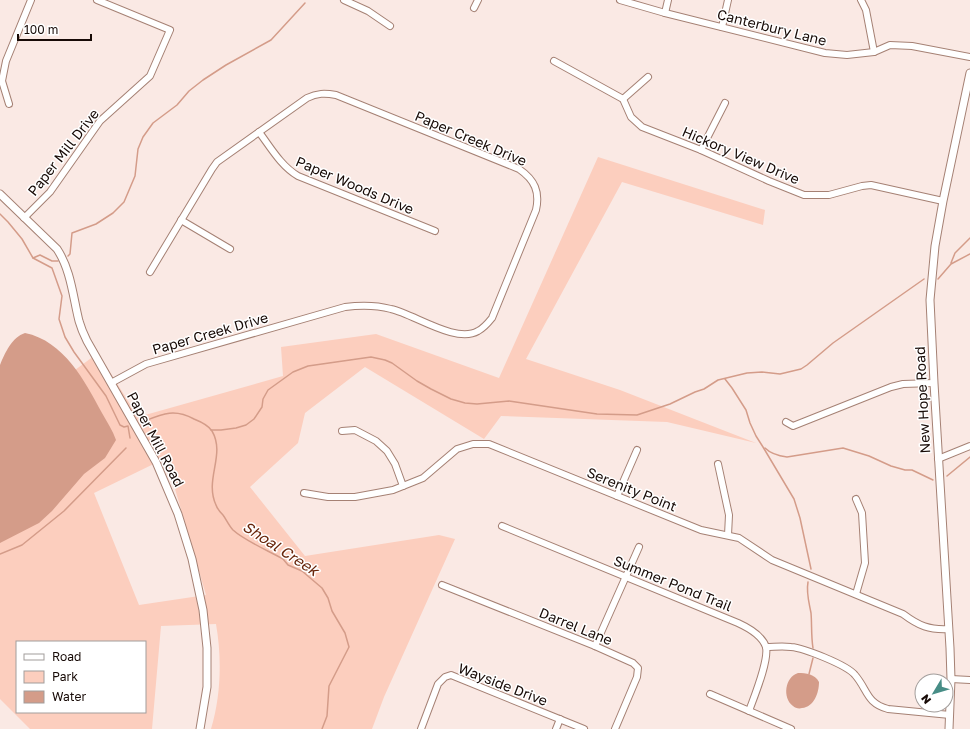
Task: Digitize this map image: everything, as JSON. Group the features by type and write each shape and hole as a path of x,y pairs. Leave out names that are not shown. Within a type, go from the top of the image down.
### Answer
{"street":[{"path":"9,104 2,81 6,60 31,0"},
{"name":"Paper Mill Drive","path":"24,218 50,192 100,121 150,76 170,30 97,0"},
{"path":"344,0 368,11 390,26"},
{"path":"474,8 478,0"},
{"name":"Canterbury Lane","path":"620,0 664,13 825,53 847,55 874,52 890,45 912,46 970,57"},
{"path":"664,13 668,0"},
{"path":"722,27 728,0"},
{"path":"861,0 866,10 874,52"},
{"path":"554,61 623,99 648,77"},
{"name":"New Hope Road","path":"951,673 934,383 931,293 935,246 970,73"},
{"name":"Paper Creek Drive","path":"111,383 146,364 345,307 362,305 392,309 454,333 468,334 477,332 492,318 536,210 538,201 537,192 534,183 527,174 519,169 336,95 325,93 316,94 307,98 217,162 150,272"},
{"name":"Hickory View Drive","path":"623,99 631,117 642,127 701,150 804,195 829,195 871,185 943,201"},
{"path":"701,150 724,103"},
{"name":"Paper Woods Drive","path":"258,132 282,165 289,171 298,176 435,231"},
{"name":"Paper Mill Road","path":"0,194 57,250 62,257 69,275 80,323 85,335 156,462 178,514 192,559 203,610 207,648 207,688 200,729"},
{"path":"181,220 230,250"},
{"path":"786,422 792,426 891,387 903,384 934,383"},
{"path":"342,432 355,430 376,441 387,451 395,464 403,486"},
{"name":"Serenity Point","path":"304,493 328,497 355,497 394,490 423,478 457,449 473,444 489,444 701,530 740,538 772,560 903,614 921,626 933,629 949,629"},
{"path":"938,459 970,446"},
{"path":"617,496 637,450"},
{"path":"718,464 729,515 728,536"},
{"path":"856,499 862,513 865,563 856,594"},
{"name":"Summer Pond Trail","path":"502,526 746,626 762,639 766,647"},
{"path":"595,646 639,546"},
{"name":"Darrel Lane","path":"442,586 595,646 633,663 638,668 637,677 615,729"},
{"path":"749,711 765,661 766,647 791,647 800,648 844,666 854,673 872,701 879,707 950,716"},
{"name":"Wayside Drive","path":"421,729 438,684 445,677 452,675 584,729"},
{"path":"954,679 970,680"},
{"path":"710,694 791,729"},
{"name":"New Hope Road","path":"949,729 950,713"},
{"path":"556,729 560,719"}],"green space":[{"path":"598,157 765,210 763,225 622,182 526,359 620,390 756,443 667,422 501,416 484,439 365,367 305,413 298,443 250,487 305,556 439,535 455,539 384,697 372,729 211,729 217,703 220,677 216,624 161,626 152,729 30,729 0,699 0,463 75,370 98,353 138,417 283,376 281,347 376,334 499,378","holes":["166,458 206,595 139,605 94,493"]}],"water":[{"path":"25,333 39,337 51,344 72,364 88,388 112,430 116,440 105,458 84,474 52,511 39,523 0,543 0,365 16,338"},
{"path":"798,673 813,676 819,682 817,695 813,702 806,707 800,708 795,707 790,702 786,693 786,688 790,679"}],"waterway":[{"path":"68,256 70,254 72,233 96,224 113,213 124,202 135,176 138,149 143,137 153,123 177,105 189,91 203,80 226,65 271,40 305,3"},
{"name":"Shoal Creek","path":"0,214 22,239 33,258 52,268 62,296 59,319 65,337 106,396 120,425 124,427 128,426 130,438"},
{"path":"951,263 955,253 970,238"},
{"path":"938,279 951,264 970,254"},
{"path":"33,258 40,255 52,261 58,261"},
{"path":"211,430 236,428 246,425 254,419 262,407 263,399 268,390 293,372 308,366 371,357 392,363 431,389 451,399 465,403 477,404 509,401 597,414 637,415 670,404 704,389 718,380 747,373 762,372 780,374 801,369 833,343 924,279"},
{"path":"725,379 746,410 756,436 794,499 800,518 811,569"},
{"name":"Shoal Creek","path":"142,422 168,413 174,413 187,416 201,422 211,429 216,440 217,449 212,486 213,495 217,507 230,527 257,546 283,559 288,565 302,571 322,588 328,598 332,611 345,633 349,647 329,686 327,716 322,729"},
{"path":"0,554 22,545 64,511 126,448"},
{"path":"765,448 770,452 787,457 843,448 869,456 891,466 905,470 912,470 933,480"},
{"path":"947,476 970,457"},
{"path":"808,582 807,586 811,613 813,648"},
{"path":"809,674 813,658"}]}
